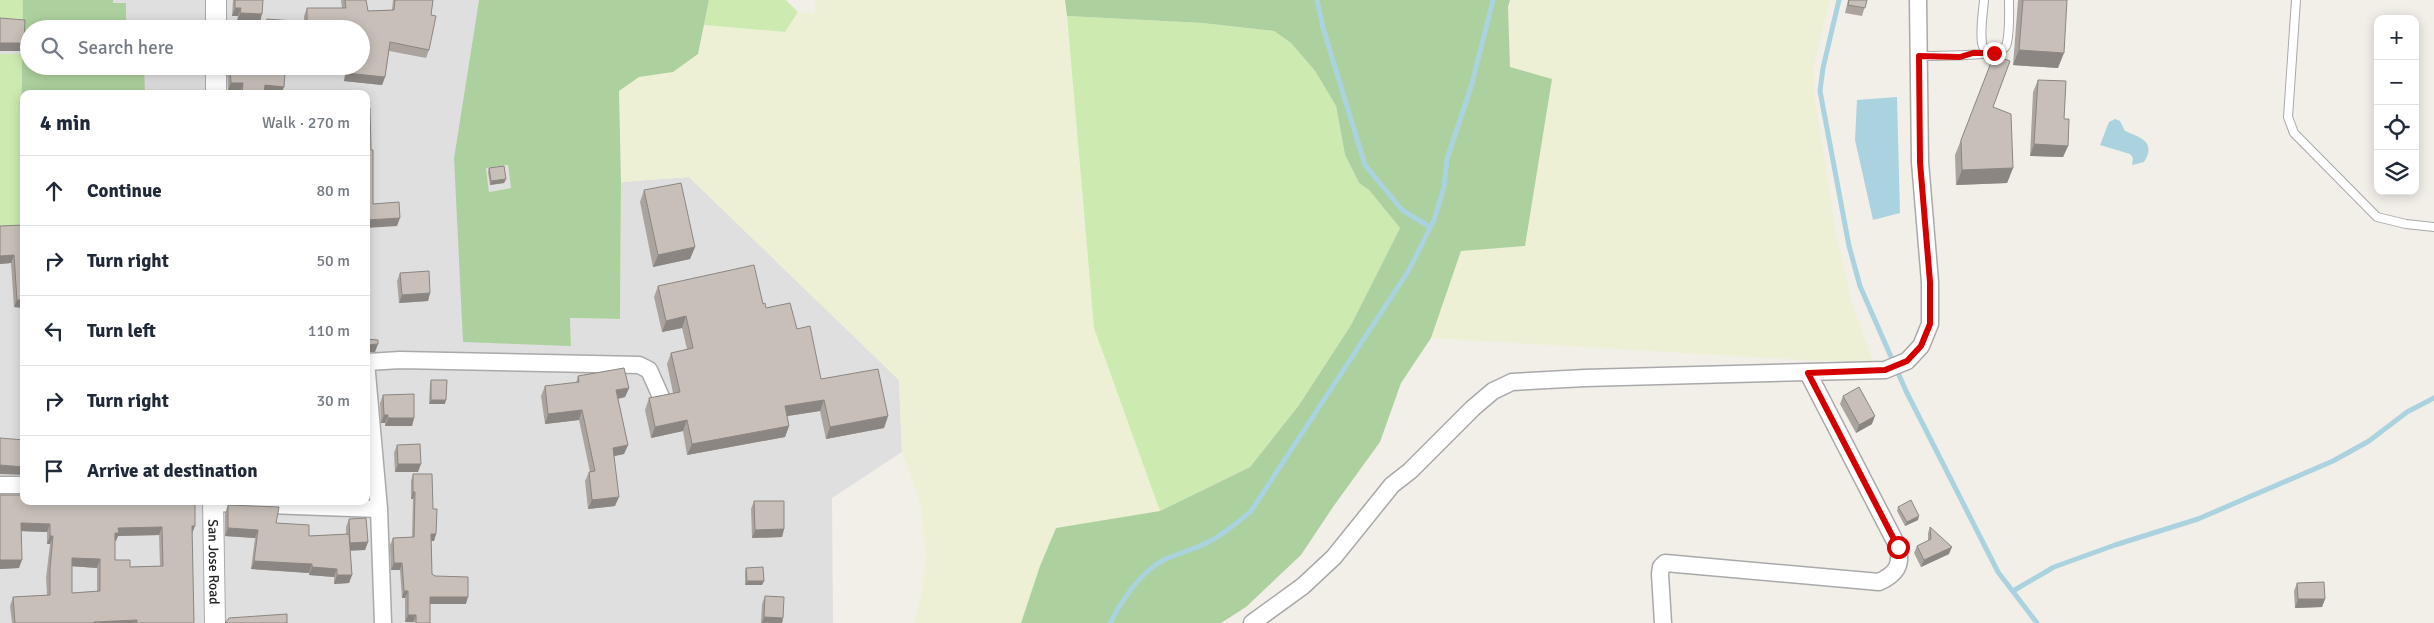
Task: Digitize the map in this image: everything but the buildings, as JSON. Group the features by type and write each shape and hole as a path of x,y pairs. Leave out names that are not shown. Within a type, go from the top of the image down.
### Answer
{"street":[{"path":"216,0 216,20"},
{"path":"1252,623 1303,586 1350,538 1392,486 1410,471 1493,390 1512,382 1585,378 1885,370 1907,361 1921,346 1930,324 1930,282 1920,162 1918,0"},
{"path":"216,75 216,90"},
{"path":"370,362 400,360 639,365 649,370 661,397"},
{"path":"1663,623 1660,574 1661,567 1665,563 1879,582 1890,577 1898,569 1900,558 1898,547 1808,373"},
{"path":"370,399 379,509 383,623"},
{"path":"0,485 20,485"},
{"name":"San Jose Road","path":"213,505 215,623"},
{"path":"284,505 379,509"}],"lane":[{"path":"1984,0 1983,47 1994,53"},
{"path":"1919,56 1960,57 1973,53 1994,53 2002,50 2007,43 2009,0"},
{"path":"2296,0 2288,117 2294,133 2377,217 2434,228"},
{"path":"1973,53 1982,39"}],"shaded area":[{"path":"0,0 479,0 454,158 571,345 570,318 620,319 621,182 689,177 899,380 902,452 832,498 833,623 0,623"},
{"path":"508,165 512,188 489,192 486,168"}],"green space":[{"path":"0,0 23,0 23,20 20,20 20,25 0,25"},
{"path":"23,0 113,0 113,3 126,3 126,20 23,20"},
{"path":"479,0 709,0 698,54 673,72 639,77 619,91 621,182 620,319 570,318 571,346 463,342 454,158","holes":["508,165 511,188 489,192 486,168"]},
{"path":"709,0 786,0 798,12 785,32 704,25"},
{"path":"815,0 1065,0 1094,328 1160,511 1056,528 1040,566 1021,623 914,623 923,589 926,556 921,505 902,452 899,380 689,177 621,182 619,90 639,77 673,72 698,54 704,25 785,32 798,12 815,13"},
{"path":"1065,0 1510,0 1508,7 1510,67 1552,79 1525,246 1461,251 1431,338 1401,383 1380,442 1301,555 1246,607 1221,623 1021,623 1040,566 1056,528 1160,511 1250,467 1299,405 1351,325 1400,228 1369,190 1359,183 1345,155 1336,106 1315,71 1291,43 1274,31 1202,23 1067,16"},
{"path":"1510,0 1830,0 1813,70 1814,93 1837,238 1851,300 1873,361 1818,361 1431,338 1461,250 1525,246 1551,79 1510,67 1508,7"},
{"path":"1067,16 1202,23 1274,31 1291,43 1315,71 1336,106 1345,155 1359,183 1369,190 1400,228 1351,325 1299,405 1250,467 1160,511 1094,328"},
{"path":"0,54 20,54 20,75 22,75 22,90 20,90 20,227 0,228"},
{"path":"22,75 144,75 145,90 22,90"}],"water":[{"path":"1897,97 1900,213 1873,220 1855,140 1857,100"},
{"path":"2115,119 2120,121 2125,131 2145,141 2148,149 2144,162 2132,165 2133,158 2130,154 2100,145 2109,122"}],"waterway":[{"path":"1317,0 1323,28 1365,165 1402,210 1430,227"},
{"path":"1110,623 1137,582 1155,565 1211,541 1235,525 1251,511 1409,270 1434,220 1444,187 1447,159 1471,87 1493,0"},
{"path":"1839,0 1823,68 1820,91 1849,246 1860,286 1906,391 1998,572 2037,623"},
{"path":"2013,591 2054,567 2115,545 2198,519 2333,461 2369,441 2407,412 2434,398"}],"route":[{"path":"1898,547 1808,373 1885,370 1907,361 1921,346 1930,324 1930,282 1920,162 1919,56 1960,57 1973,53 1994,53"}]}
